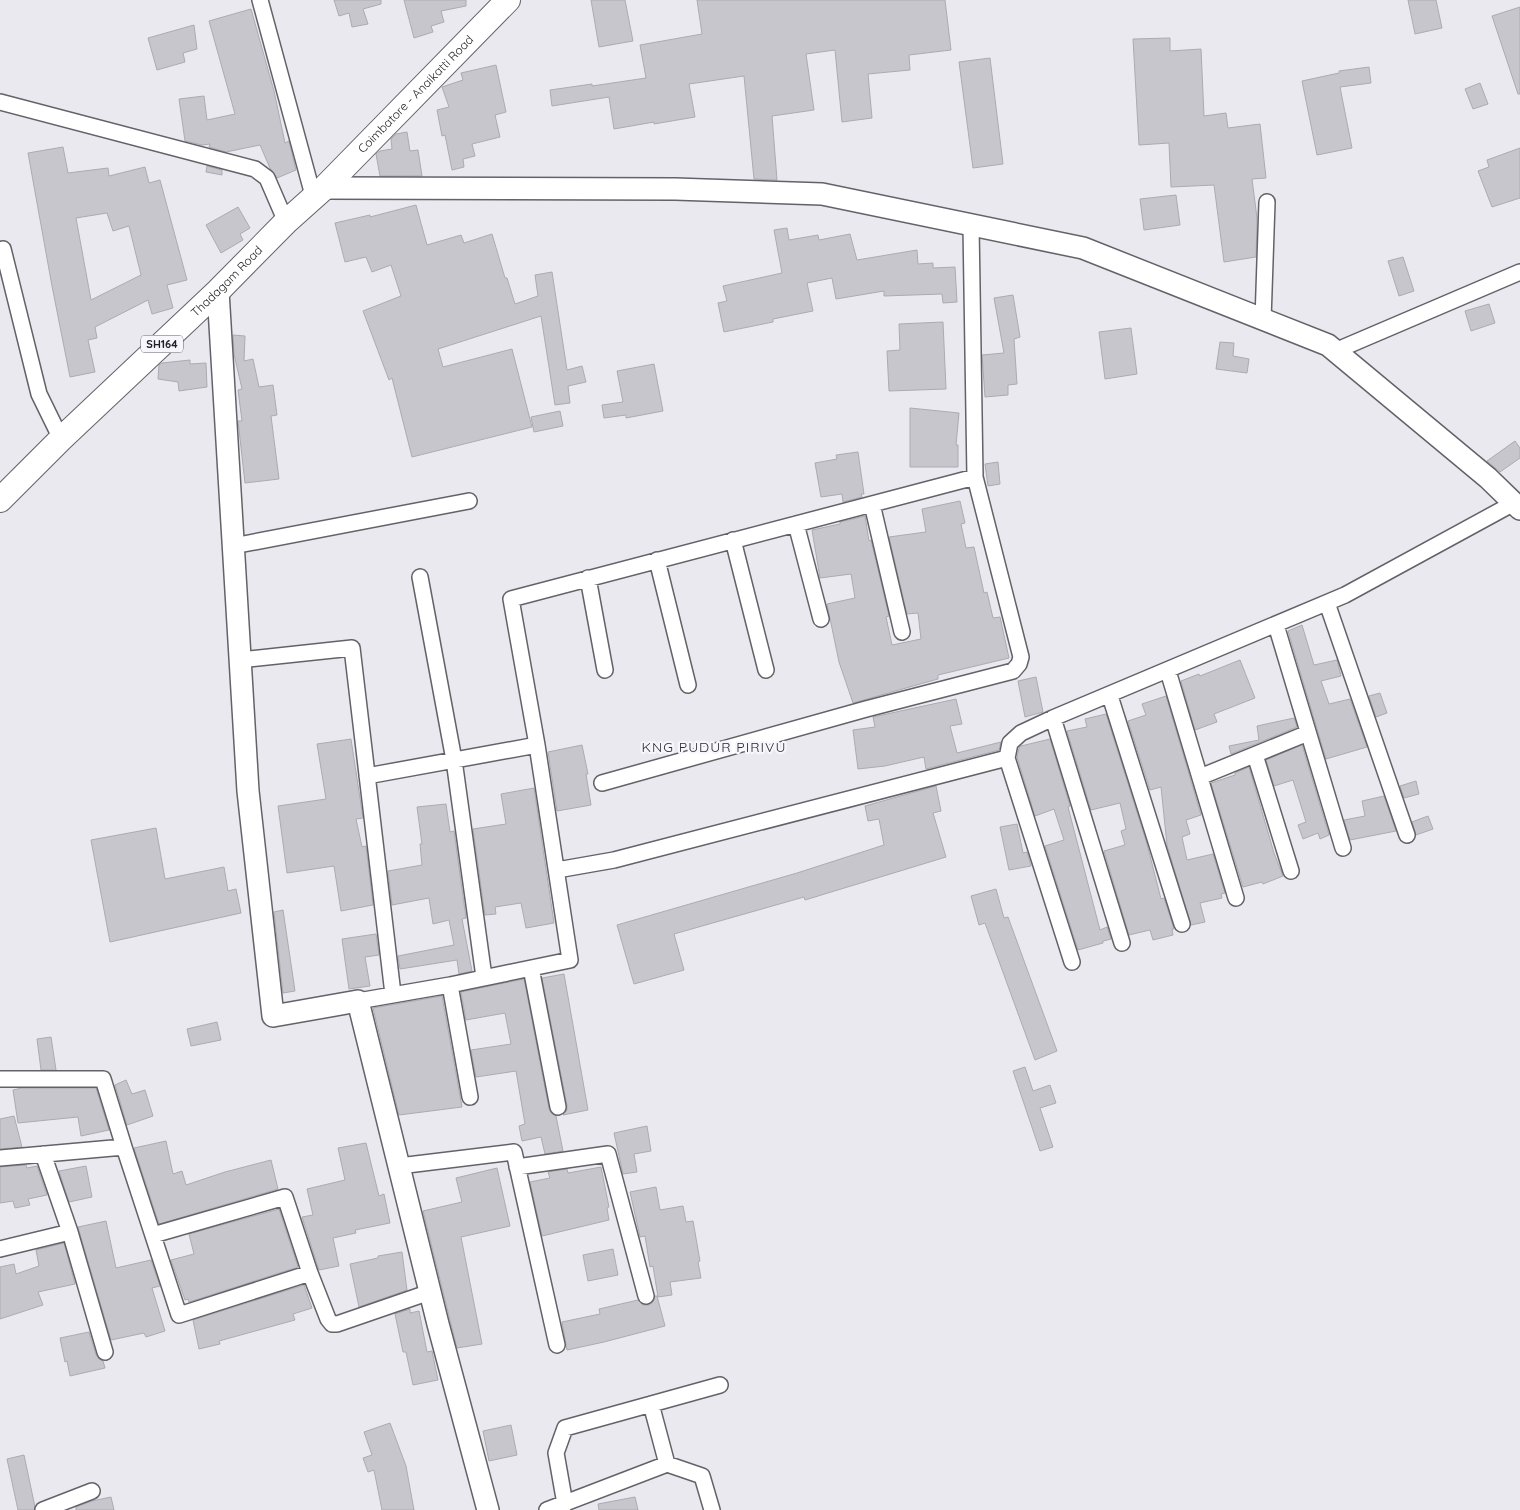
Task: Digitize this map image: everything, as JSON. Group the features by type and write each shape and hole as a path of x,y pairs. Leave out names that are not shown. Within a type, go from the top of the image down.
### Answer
{"main road":[{"name":"Coimbatore - Anaikatti Road","path":"319,193 508,0"},
{"name":"Thadagam Road","path":"0,500 61,439 218,291 286,222 319,193"}],"street":[{"path":"260,0 319,193 675,189 822,194 1083,248 1328,345 1488,478 1517,506 1345,595 1110,696 1053,718 1021,733 1010,743 1007,758 1072,962"},
{"path":"0,102 255,169 267,178 286,222"},
{"path":"1264,320 1267,202"},
{"path":"602,783 866,709 1013,671 1019,664 1021,657 975,476 971,225"},
{"path":"3,249 39,394 61,439"},
{"path":"1335,351 1520,272"},
{"path":"218,291 248,791 273,1016 450,985 570,960 537,745 511,599 975,476"},
{"path":"233,546 470,501"},
{"path":"872,504 902,632"},
{"path":"796,524 821,620"},
{"path":"732,540 766,670"},
{"path":"657,560 688,685"},
{"path":"420,577 454,760 484,977"},
{"path":"588,578 605,670"},
{"path":"1327,603 1407,835"},
{"path":"1276,625 1343,848"},
{"path":"240,660 352,648 393,994"},
{"path":"1168,671 1236,898"},
{"path":"1110,696 1182,924"},
{"path":"1053,718 1122,943"},
{"path":"1200,777 1308,733"},
{"path":"367,776 537,745"},
{"path":"1255,755 1291,871"},
{"path":"557,870 614,860 1007,758"},
{"path":"531,968 558,1107"},
{"path":"450,985 470,1097"},
{"path":"358,1001 430,1292 488,1510"},
{"path":"0,1080 103,1079 179,1315 310,1273"},
{"path":"0,1158 124,1147"},
{"path":"399,1166 514,1152 557,1345"},
{"path":"43,1154 70,1232 105,1352"},
{"path":"517,1167 608,1154 646,1296"},
{"path":"153,1235 285,1197 310,1273 328,1319 332,1324 337,1324 430,1292"},
{"path":"0,1249 70,1232"},
{"path":"565,1504 556,1454 565,1428 720,1385"},
{"path":"651,1404 667,1464"},
{"path":"548,1510 667,1464 702,1476 712,1510"},
{"path":"43,1510 92,1491"}],"building":[{"path":"334,0 381,0 381,4 363,9 368,24 352,27 349,13 339,16"},
{"path":"404,0 466,0 466,6 441,11 444,22 431,26 433,32 414,38"},
{"path":"591,0 625,0 633,41 599,47"},
{"path":"697,0 945,0 951,50 909,55 910,70 868,74 872,118 842,122 835,50 806,54 814,110 772,116 777,180 754,179 744,76 689,84 695,117 654,124 654,122 614,129 609,97 552,106 550,90 646,78 640,45 702,34"},
{"path":"1408,0 1436,0 1442,28 1415,34"},
{"path":"1520,7 1520,94 1518,94 1492,16"},
{"path":"251,9 274,91 285,143 289,141 296,170 277,178 270,168 260,145 226,152 209,147 210,144 202,145 185,141 179,99 204,96 207,120 235,114 209,21"},
{"path":"194,25 197,49 183,53 185,62 157,70 148,38"},
{"path":"1170,38 1170,51 1201,49 1204,116 1226,113 1228,128 1260,124 1266,178 1252,179 1257,218 1256,257 1224,262 1214,185 1171,187 1169,143 1139,145 1133,39"},
{"path":"990,58 1003,164 973,168 959,62"},
{"path":"496,65 506,112 495,115 500,137 472,144 475,156 463,159 464,167 452,170 445,135 442,136 437,110 449,107 442,87 463,80 461,73"},
{"path":"1369,67 1371,83 1340,87 1352,148 1317,155 1302,81 1339,73 1339,71"},
{"path":"1480,83 1488,104 1473,109 1465,89"},
{"path":"407,132 410,151 418,150 422,176 380,176 376,154 380,151 392,149 391,139 396,134"},
{"path":"63,147 68,173 108,168 109,176 145,167 149,183 160,180 187,280 167,285 173,308 152,314 148,300 95,327 97,338 88,340 95,372 70,377 28,153","holes":["107,213 113,231 129,226 141,275 91,300 76,218"]},
{"path":"1520,148 1520,198 1492,207 1478,171 1489,167 1487,160"},
{"path":"207,166 222,170 222,175 206,172"},
{"path":"1176,195 1180,225 1144,230 1140,199"},
{"path":"416,205 427,245 461,235 464,243 492,234 515,304 538,296 535,275 552,272 567,370 582,366 586,382 568,386 570,403 555,405 541,316 438,349 443,367 512,349 532,427 412,457 392,378 389,380 363,311 401,296 391,265 372,272 366,257 345,262 335,223 370,215 370,217"},
{"path":"238,207 250,228 240,234 243,240 221,253 206,225"},
{"path":"787,228 789,240 818,235 819,240 850,234 857,260 917,250 918,264 933,263 933,268 955,267 957,302 943,303 942,294 884,296 884,291 836,299 832,278 807,283 813,311 773,319 773,322 724,332 718,303 727,301 723,286 782,273 774,230"},
{"path":"1403,257 1414,291 1399,296 1388,261"},
{"path":"1013,295 1020,337 1014,339 1017,384 1008,385 1008,395 985,397 982,355 1004,353 994,298"},
{"path":"1489,304 1495,323 1471,331 1465,311"},
{"path":"943,322 946,389 889,391 887,351 900,350 899,324"},
{"path":"1131,328 1137,374 1105,379 1099,332"},
{"path":"233,335 245,336 244,361 253,359 259,387 273,385 277,415 271,416 279,479 245,483 238,421 242,421 238,390 242,389 234,354"},
{"path":"1220,342 1234,343 1233,356 1249,359 1247,373 1216,369"},
{"path":"190,360 190,364 206,363 207,387 179,391 178,382 158,379 159,365 162,363"},
{"path":"654,364 663,411 626,418 626,415 604,418 602,405 623,402 617,371"},
{"path":"910,408 959,413 956,445 958,445 958,467 910,467"},
{"path":"560,411 563,426 534,432 531,417"},
{"path":"1515,441 1520,448 1520,458 1500,472 1487,461"},
{"path":"858,452 864,494 861,494 862,497 843,502 842,494 821,497 815,463 837,459 836,455"},
{"path":"998,462 1000,484 988,486 985,464"},
{"path":"960,501 965,523 961,524 966,548 974,547 984,593 987,592 993,618 1000,617 1009,658 938,675 938,679 853,703 839,662 827,604 855,598 851,574 820,578 812,530 865,516 869,541 871,540 889,616 886,617 892,645 921,639 918,613 907,614 889,537 926,532 922,509"},
{"path":"1302,625 1314,665 1337,660 1341,676 1321,681 1329,704 1350,699 1367,747 1326,759 1288,631"},
{"path":"1240,660 1255,698 1214,714 1217,722 1195,730 1181,681 1199,674 1200,676"},
{"path":"1036,677 1043,712 1025,717 1018,681"},
{"path":"1380,693 1387,713 1376,717 1369,696"},
{"path":"1166,696 1201,815 1186,820 1190,834 1182,837 1187,860 1213,854 1225,893 1221,894 1222,898 1200,903 1205,922 1191,925 1167,845 1161,787 1150,790 1128,721 1146,715 1142,704"},
{"path":"956,699 962,724 950,726 957,753 1001,742 999,750 926,769 924,757 885,766 858,769 853,730 875,727 873,717"},
{"path":"1106,714 1147,844 1161,899 1164,898 1174,929 1172,929 1173,935 1153,940 1150,930 1129,935 1104,851 1125,845 1121,831 1126,829 1120,803 1091,810 1067,731 1087,727 1085,719"},
{"path":"1294,718 1297,727 1231,754 1229,746 1259,740 1257,726"},
{"path":"351,739 363,818 356,819 362,847 366,846 373,905 341,911 334,866 287,873 278,806 326,799 317,744"},
{"path":"1050,739 1070,806 1068,807 1100,930 1107,927 1111,939 1078,950 1045,846 1064,840 1054,809 1035,816 1017,757 1021,746"},
{"path":"582,745 588,774 586,774 591,805 557,811 548,752"},
{"path":"1302,745 1329,835 1320,839 1318,833 1303,839 1298,825 1306,822 1293,780 1274,786 1266,760"},
{"path":"1249,767 1274,853 1283,876 1263,884 1262,882 1243,887 1211,783 1235,775 1235,773"},
{"path":"1416,781 1419,794 1404,798 1400,786"},
{"path":"936,786 941,811 933,813 946,857 805,900 804,897 674,934 684,970 634,984 617,925 797,873 884,845 879,819 868,821 865,806"},
{"path":"534,788 554,923 526,928 521,903 495,907 496,914 485,915 473,829 506,824 501,794"},
{"path":"1384,796 1396,831 1350,840 1344,820 1365,816 1362,801"},
{"path":"446,804 450,832 454,831 466,918 462,919 472,971 459,974 457,960 400,969 398,956 454,945 449,920 433,924 429,898 392,905 388,871 422,865 420,844 422,844 417,807"},
{"path":"1428,816 1433,829 1416,835 1412,822"},
{"path":"1017,824 1023,853 1027,852 1031,866 1009,870 1000,827"},
{"path":"156,828 165,879 224,867 228,891 236,889 241,913 110,942 91,840"},
{"path":"996,889 1004,918 1008,917 1057,1051 1035,1060 985,923 979,925 971,896"},
{"path":"283,910 295,991 283,993 274,912"},
{"path":"376,934 379,955 365,957 370,986 349,989 342,939"},
{"path":"564,974 588,1110 563,1115 567,1110 567,1105 542,978"},
{"path":"524,979 549,1109 556,1116 563,1151 545,1154 541,1137 522,1141 519,1126 525,1124 516,1071 476,1077 471,1050 511,1044 505,1013 466,1020 461,992"},
{"path":"442,996 462,1107 399,1115 373,1008"},
{"path":"217,1022 221,1040 191,1046 187,1029"},
{"path":"51,1037 56,1070 41,1070 37,1039"},
{"path":"1025,1067 1033,1091 1050,1085 1056,1103 1040,1108 1053,1147 1040,1151 1013,1071"},
{"path":"126,1080 132,1094 145,1090 153,1116 127,1125 115,1085"},
{"path":"22,1088 96,1088 109,1130 81,1136 78,1117 18,1123 13,1090"},
{"path":"14,1116 22,1147 0,1149 0,1119"},
{"path":"647,1126 651,1151 634,1154 637,1172 623,1174 614,1133"},
{"path":"166,1141 173,1174 182,1171 186,1185 271,1160 278,1189 159,1224 134,1148"},
{"path":"366,1143 379,1196 384,1194 390,1223 355,1230 356,1233 333,1238 339,1266 319,1270 302,1217 313,1215 307,1189 345,1180 338,1148"},
{"path":"26,1165 27,1168 37,1166 47,1195 28,1199 30,1205 15,1208 13,1201 0,1203 0,1167"},
{"path":"86,1166 92,1197 69,1202 59,1171"},
{"path":"601,1167 609,1207 607,1208 609,1220 542,1236 530,1182 550,1178 548,1172 567,1169 568,1173"},
{"path":"497,1168 510,1226 461,1237 482,1344 457,1348 423,1211 462,1202 456,1178"},
{"path":"656,1187 660,1210 683,1206 686,1222 693,1221 701,1278 670,1282 672,1295 658,1297 653,1266 650,1267 645,1236 640,1237 630,1192"},
{"path":"279,1209 298,1267 189,1302 188,1299 185,1300 171,1260 194,1254 189,1234"},
{"path":"106,1221 116,1268 151,1260 160,1286 152,1288 165,1331 146,1337 144,1333 111,1340 78,1227"},
{"path":"64,1243 75,1284 38,1292 43,1305 0,1319 0,1267 14,1264 16,1274 39,1266 36,1250"},
{"path":"613,1249 618,1275 588,1281 583,1255"},
{"path":"402,1252 407,1290 359,1307 350,1264"},
{"path":"304,1285 312,1308 293,1314 295,1320 219,1341 220,1344 199,1349 193,1320"},
{"path":"655,1296 657,1296 665,1326 567,1350 562,1322 600,1314 599,1309 638,1300 643,1305 649,1305 653,1302"},
{"path":"410,1309 410,1313 419,1311 427,1352 432,1351 438,1380 413,1385 406,1352 403,1352 395,1314"},
{"path":"89,1332 96,1355 103,1361 105,1368 70,1376 60,1338"},
{"path":"390,1423 406,1466 414,1510 382,1510 374,1470 368,1472 363,1458 372,1455 364,1432"},
{"path":"511,1425 517,1455 489,1461 483,1431"},
{"path":"24,1455 35,1507 34,1510 18,1510 7,1459"},
{"path":"111,1497 114,1510 76,1510 76,1507 92,1501"},
{"path":"635,1497 638,1510 599,1510 598,1504"}],"district":[{"name":"KNG PUDUR PIRIVU","path":"714,747"}]}
